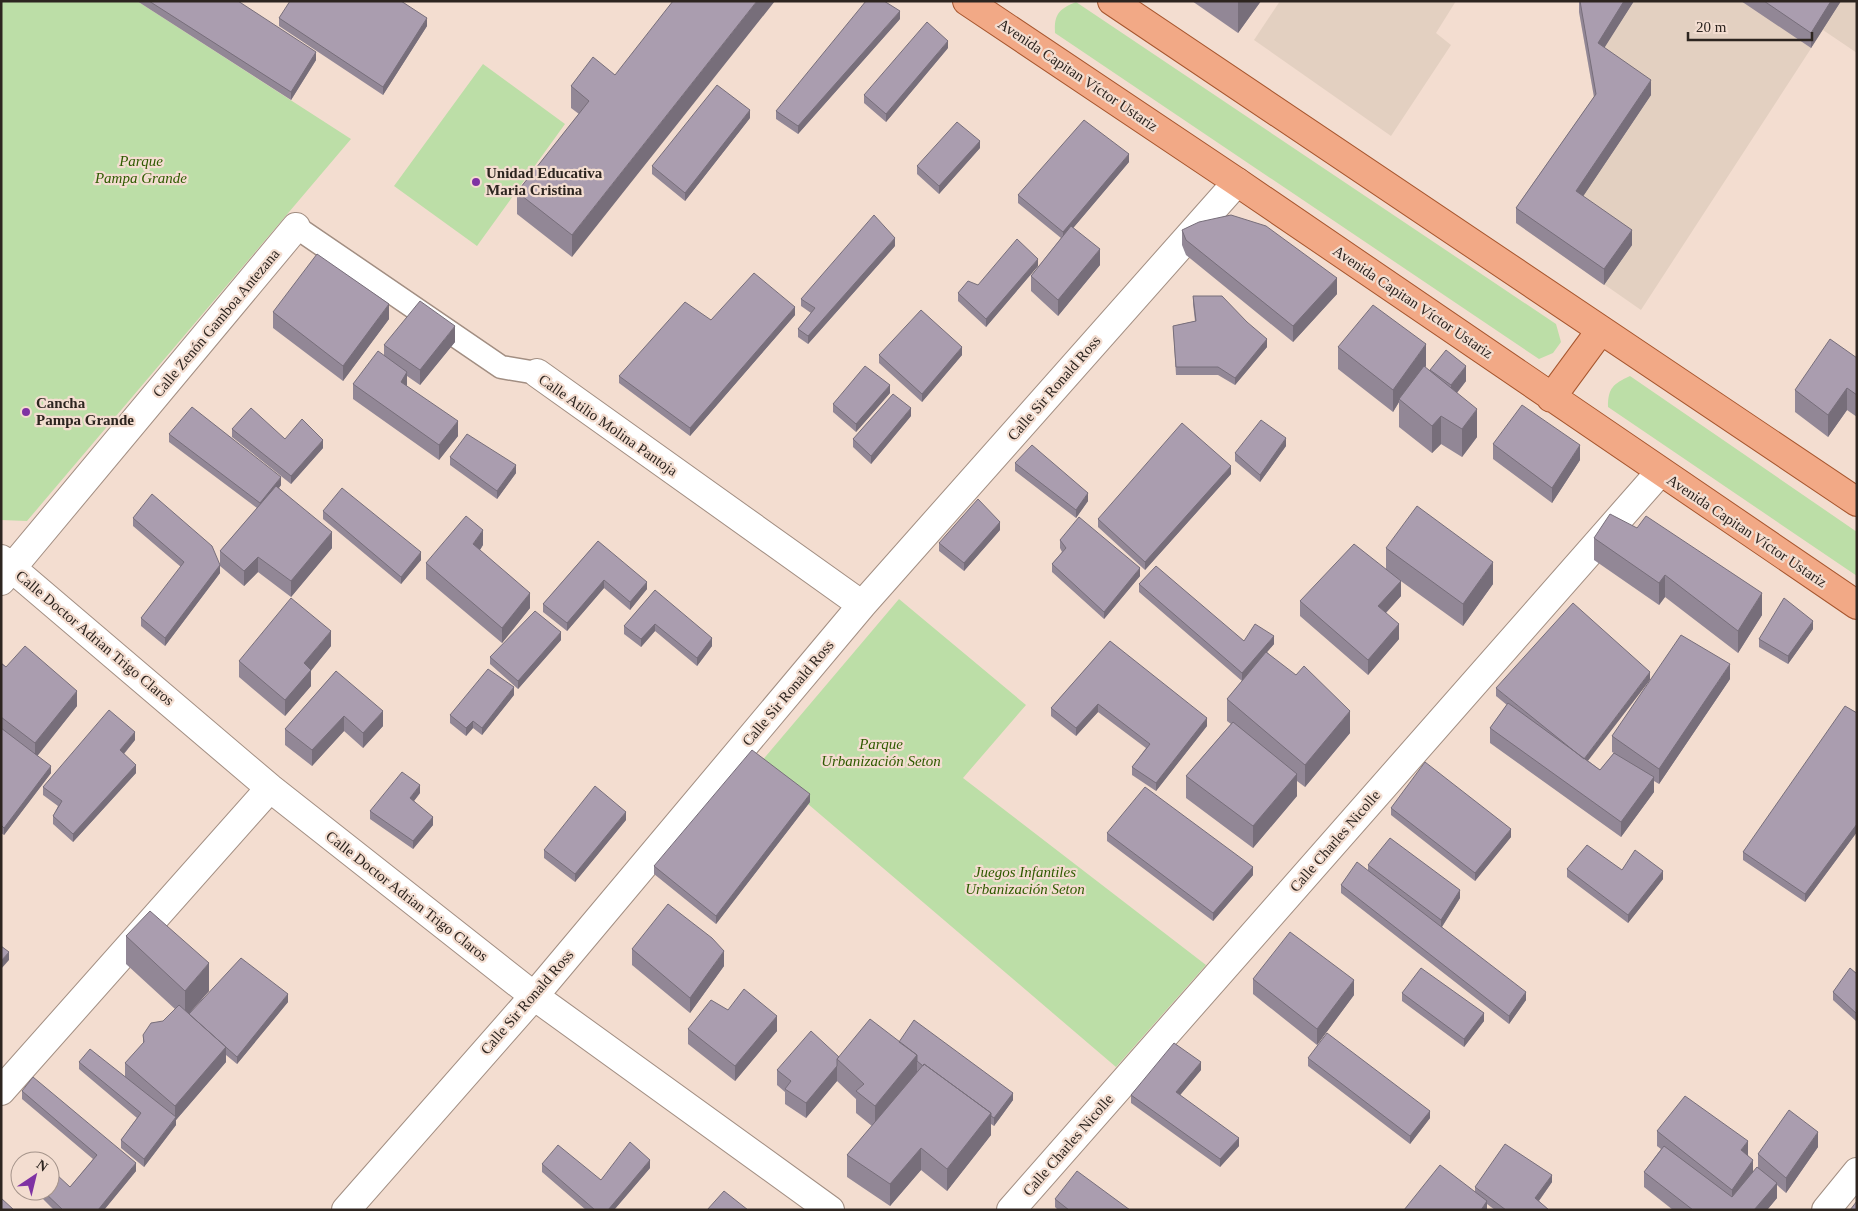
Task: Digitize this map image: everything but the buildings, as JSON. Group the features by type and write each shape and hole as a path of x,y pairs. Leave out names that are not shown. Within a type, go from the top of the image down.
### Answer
{"main road":[{"name":"Avenida Capitan Víctor Ustariz","path":"968,1 1857,605"},
{"path":"1112,1 1857,502"},
{"path":"1551,398 1601,330"}],"street":[{"name":"Calle Sir Ronald Ross","path":"346,1210 534,996 862,605 1236,182"},
{"name":"Calle Zenón Gamboa Antezana","path":"5,569 296,227"},
{"name":"Calle Atilio Molina Pantoja","path":"537,374 862,605"},
{"name":"Calle Charles Nicolle","path":"1012,1210 1660,472"},
{"name":"Calle Doctor Adrian Trigo Claros","path":"5,569 270,788 534,996 830,1210"},
{"path":"1,1092 270,788"},
{"path":"1826,1210 1857,1172"}],"lane":[{"name":"Calle Atilio Molina Pantoja","path":"296,227 501,367 537,374"}],"shaded area":[{"path":"1280,1 1456,1 1436,33 1451,45 1391,136 1254,40"},
{"path":"1586,1 1857,1 1857,53 1823,30 1641,310 1516,223 1596,109 1579,12"}],"green space":[{"name":"Parque Pampa Grande","path":"1,1 137,1 351,139 27,521 1,520"},
{"path":"1076,2 1556,324 1561,342 1553,353 1539,359 1055,33 1055,21 1059,13 1065,7"},
{"path":"483,64 565,124 477,246 394,186"},
{"path":"1630,376 1857,532 1857,576 1608,407 1610,391 1616,384"},
{"name":"Parque Urbanización Seton","path":"899,599 1026,705 963,778 1206,965 1116,1067 760,763"}],"place":[{"name":"Unidad Educativa Maria Cristina","path":"476,182"},
{"name":"Cancha Pampa Grande","path":"26,412"}],"park label":[{"name":"Juegos Infantiles Urbanización Seton","path":"1025,880"}]}
